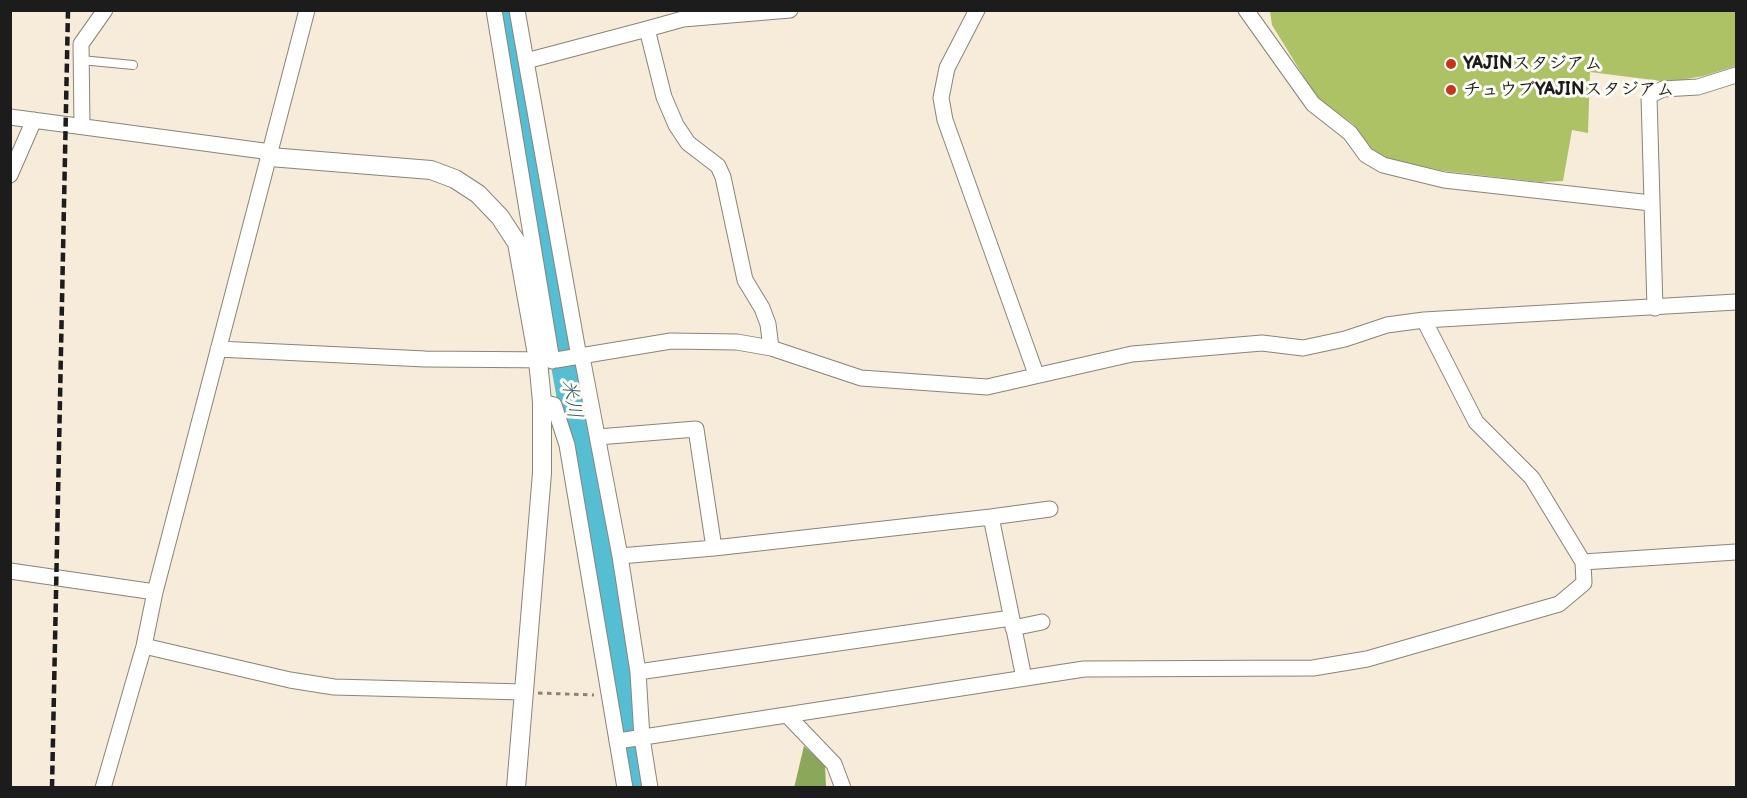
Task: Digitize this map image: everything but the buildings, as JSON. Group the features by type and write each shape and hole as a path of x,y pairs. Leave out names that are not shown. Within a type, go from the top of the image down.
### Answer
{"street":[{"path":"82,126 81,44 105,10"},
{"path":"103,788 144,646 155,592 307,10"},
{"path":"494,10 549,360 542,402 542,473 516,788"},
{"path":"518,10 578,357 597,437 620,556 638,672 642,738 650,788"},
{"path":"526,61 683,19 790,10"},
{"path":"977,10 947,68 941,98 945,120 1036,374"},
{"path":"1246,10 1313,104 1350,133 1366,155 1383,165 1444,180 1651,203"},
{"path":"647,29 664,97 676,125 688,143 717,166 723,177 745,280 762,308 768,324 771,348"},
{"path":"1655,308 1649,96 1663,89 1698,87 1737,75"},
{"path":"10,117 270,154 431,170 455,179 478,194 500,217 517,243 549,360"},
{"path":"10,175 34,120"},
{"path":"218,349 425,359 549,360 671,341 737,342 771,348 861,378 987,387 1036,374 1132,354 1262,343 1303,348 1345,339 1387,325 1424,320 1737,302"},
{"path":"618,741 1084,669 1313,668 1367,659 1559,604 1584,583 1583,562 1532,478 1476,422 1424,320"},
{"path":"542,402 554,405 567,445 625,788"},
{"path":"597,437 696,429 714,548"},
{"path":"620,556 714,548 991,517 1050,508"},
{"path":"991,517 1024,678"},
{"path":"1583,562 1737,552"},
{"path":"10,571 155,592"},
{"path":"638,672 1012,623 1042,622"},
{"path":"144,646 291,680 334,687 523,692"},
{"path":"788,716 834,764 843,788"}],"lane":[{"path":"81,60 133,65"}],"path":[{"path":"523,692 608,696"}],"green space":[{"name":"チュウブYAJINスタジアム","path":"1270,11 1736,11 1736,66 1703,76 1669,82 1590,72 1588,133 1572,130 1563,181 1540,182 1444,171 1385,158 1371,149 1353,124 1317,98 1272,25"},
{"path":"804,746 825,765 826,787 794,788"}],"waterway":[{"name":"米川","path":"506,10 531,179 604,584 635,788"}],"railway":[{"path":"52,788 68,10"}],"place":[{"name":"YAJINスタジアム","path":"1451,64"},
{"name":"チュウブYAJINスタジアム","path":"1451,90"}]}
